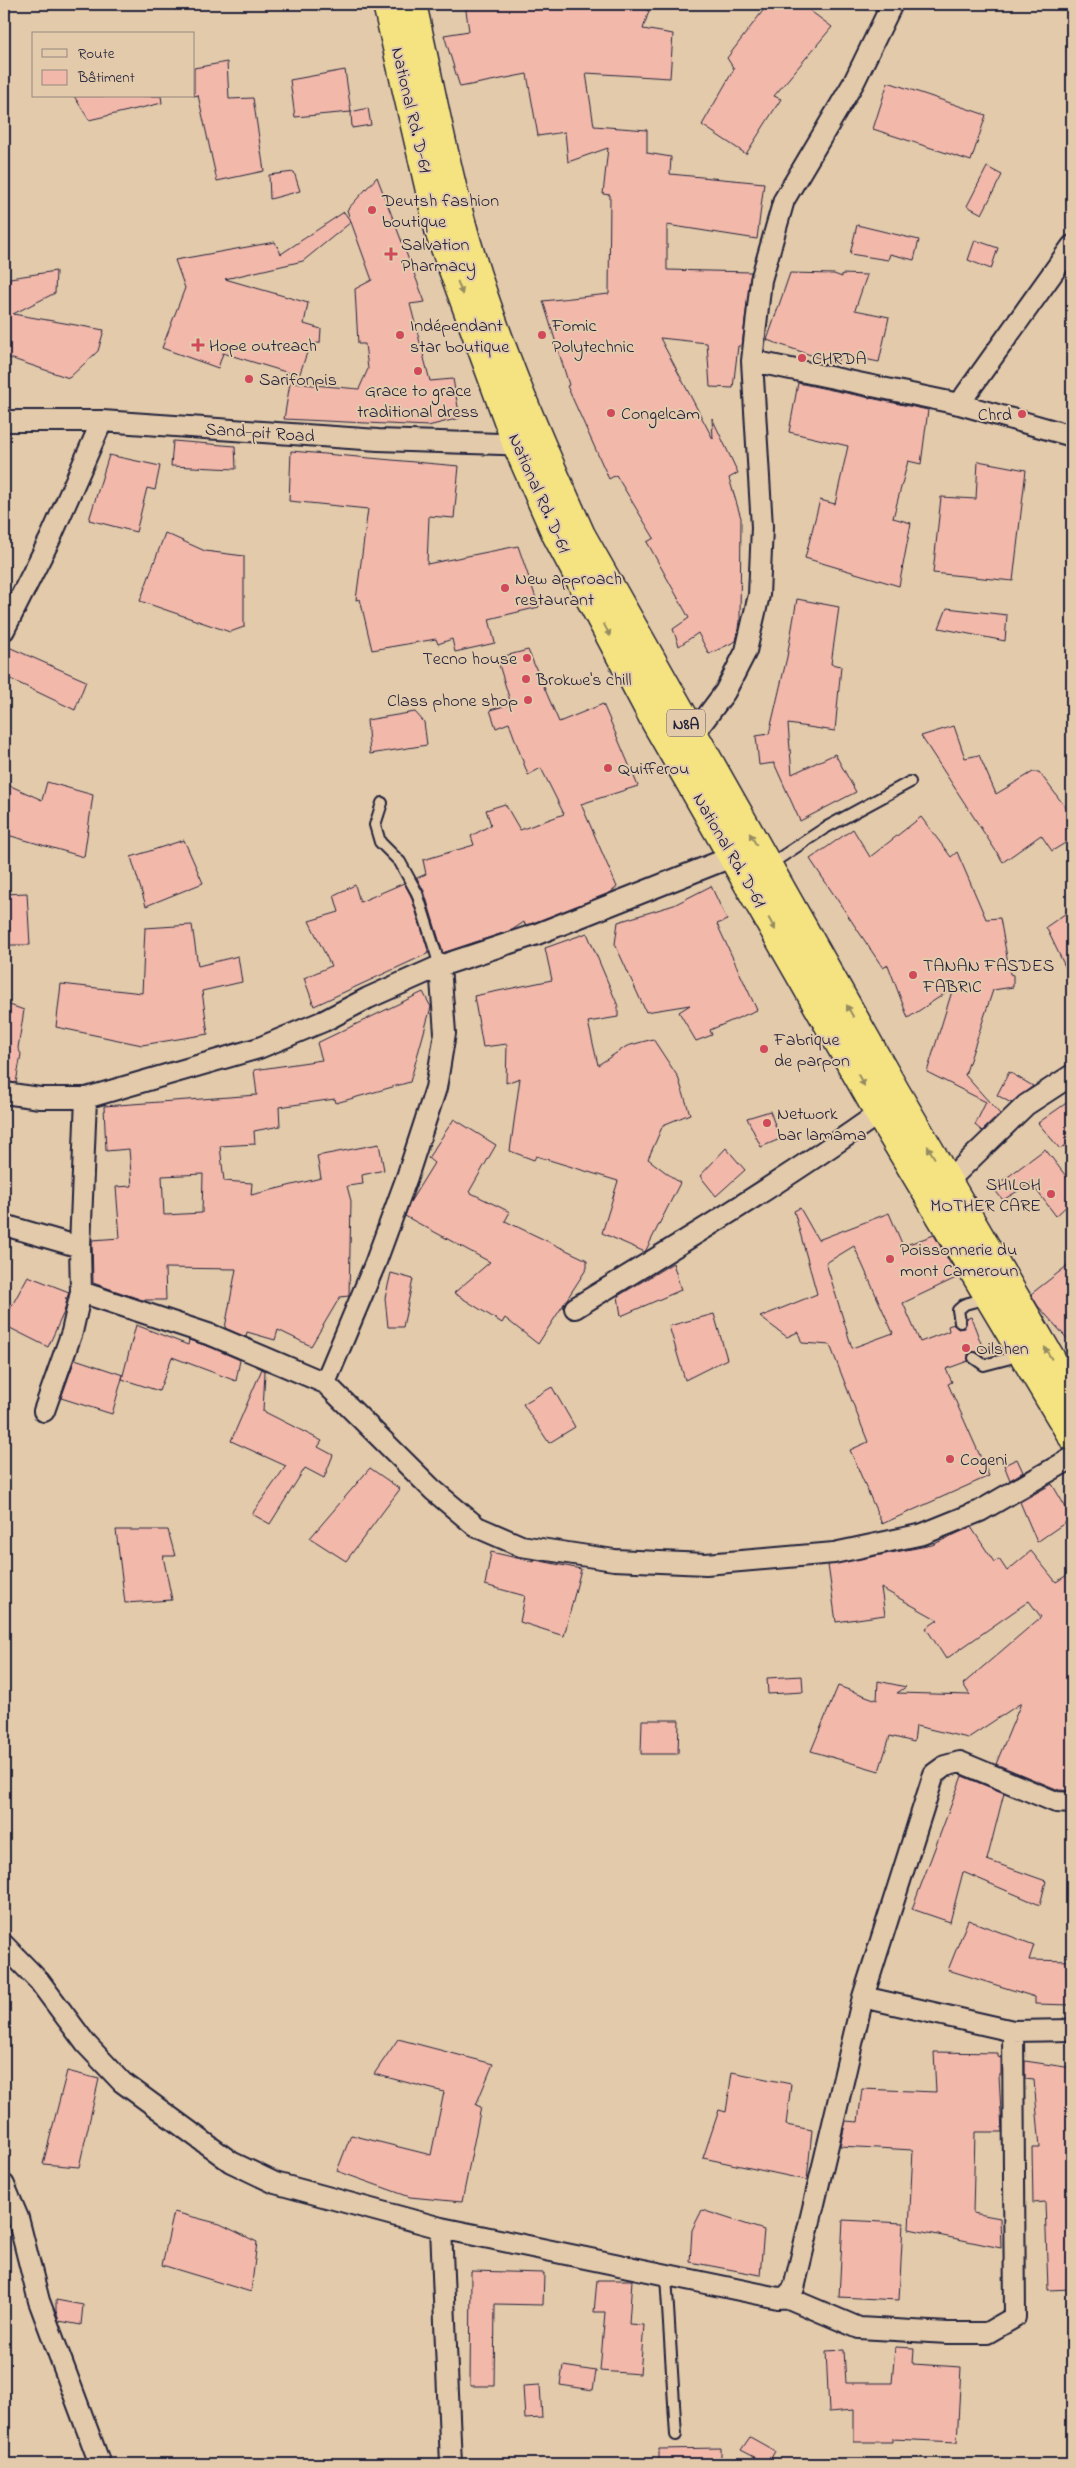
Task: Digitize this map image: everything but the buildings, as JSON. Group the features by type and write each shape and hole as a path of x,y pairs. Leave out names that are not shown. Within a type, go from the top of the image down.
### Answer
{"highway":[{"name":"National Rd. D-61","path":"387,4 440,234 529,445 692,734 1072,1395"},
{"name":"National Rd. D-61","path":"412,4 460,218 557,536 655,721 734,856 879,1113 991,1297 1072,1436"}],"street":[{"path":"692,734 725,692 746,651 759,595 762,527 752,361 761,280 784,200 854,82 892,4"},
{"path":"959,404 1072,246"},
{"path":"752,361 959,404 1072,436"},
{"name":"Sand-pit Road","path":"4,421 102,421 378,440 529,445"},
{"path":"4,630 50,539 102,421"},
{"path":"4,1092 40,1098 86,1098 259,1048 324,1021 368,998 440,966 546,930 734,856"},
{"path":"325,1383 375,1264 436,1088 444,1033 440,966"},
{"path":"948,1181 1026,1105 1072,1075"},
{"path":"44,1411 72,1332 81,1292 80,1248 86,1098"},
{"path":"575,1308 818,1157 879,1113"},
{"path":"4,1225 80,1248"},
{"path":"81,1292 214,1336 325,1383 372,1427 434,1490 478,1528 521,1546 614,1560 706,1564 834,1554 923,1534 980,1511 1072,1458"},
{"path":"786,2297 794,2288 863,1996 934,1774 945,1766 960,1762 1056,1802 1072,1803"},
{"path":"4,1945 39,1981 86,2044 122,2082 231,2162 275,2183 441,2228 666,2276 778,2298 786,2297 859,2328 948,2333 987,2333 1014,2317 1013,2031"},
{"path":"863,1996 1013,2031 1072,2030"},
{"path":"4,2185 18,2218 39,2301 100,2464"},
{"path":"441,2228 451,2464"}],"lane":[{"path":"768,865 825,828 910,782"},
{"path":"382,803 375,825 380,842 400,862 417,893 440,966"},
{"path":"960,1322 958,1310 965,1304 991,1297"},
{"path":"974,1358 984,1365 1025,1354"},
{"path":"666,2276 676,2435"}],"place":[{"name":"Deutsh fashion boutique","path":"372,210"},
{"name":"Salvation Pharmacy","path":"391,254"},
{"name":"Indépendant star boutique","path":"400,335"},
{"name":"Fomic Polytechnic","path":"542,335"},
{"name":"Hope outreach","path":"198,345"},
{"name":"CHRDA","path":"802,358"},
{"name":"Grace to grace traditional dress","path":"418,371"},
{"name":"Sarifonpis","path":"249,379"},
{"name":"Congelcam","path":"611,413"},
{"name":"Chrd","path":"1022,414"},
{"name":"New approach restaurant","path":"505,588"},
{"name":"Tecno house","path":"527,658"},
{"name":"Brokwe's chill","path":"526,679"},
{"name":"Class phone shop","path":"528,700"},
{"name":"Quifferou","path":"608,768"},
{"name":"TANAN FASDES FABRIC","path":"913,975"},
{"name":"Fabrique de parpon","path":"764,1049"},
{"name":"Network bar lamama","path":"767,1123"},
{"name":"SHILOH MOTHER CARE","path":"1051,1194"},
{"name":"Poissonnerie du mont Cameroun","path":"890,1259"},
{"name":"Oilshen","path":"966,1348"},
{"name":"Cogeni","path":"950,1459"}]}
